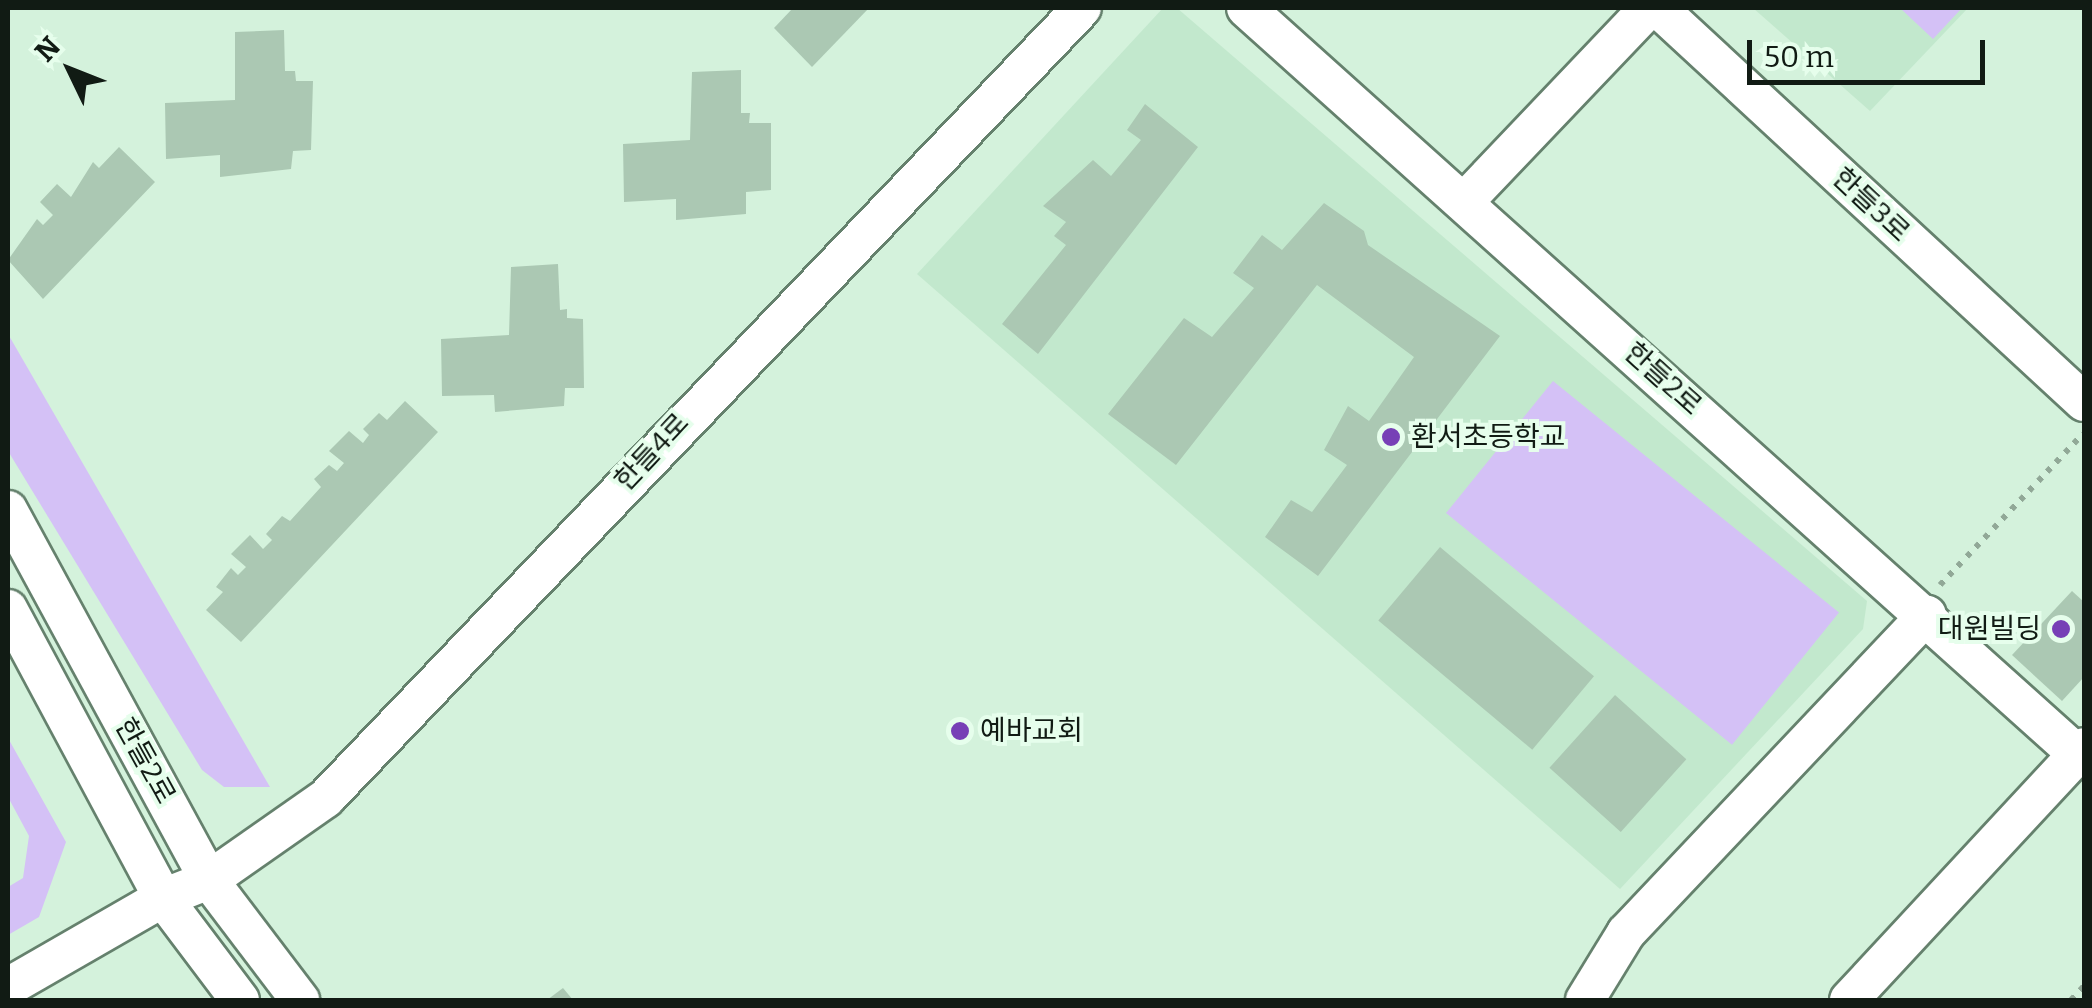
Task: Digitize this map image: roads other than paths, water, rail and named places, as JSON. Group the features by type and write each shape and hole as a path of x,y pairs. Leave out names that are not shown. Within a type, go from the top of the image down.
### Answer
{"street":[{"name":"한들4로","path":"163,898 210,880 326,798 1082,8"},
{"name":"한들2로","path":"1246,8 2081,751"},
{"path":"1464,202 1649,8"},
{"name":"한들3로","path":"1658,8 2084,402"},
{"name":"한들2로","path":"8,510 210,880 300,1000"},
{"name":"한들2로","path":"8,610 163,898 240,1000"},
{"path":"1586,1000 1626,933 1923,611"},
{"path":"1849,1000 2081,751"},
{"path":"8,988 163,898"}],"place":[{"name":"환서초등학교","path":"1391,437"},
{"name":"대원빌딩","path":"2061,629"},
{"name":"예바교회","path":"960,731"}]}
